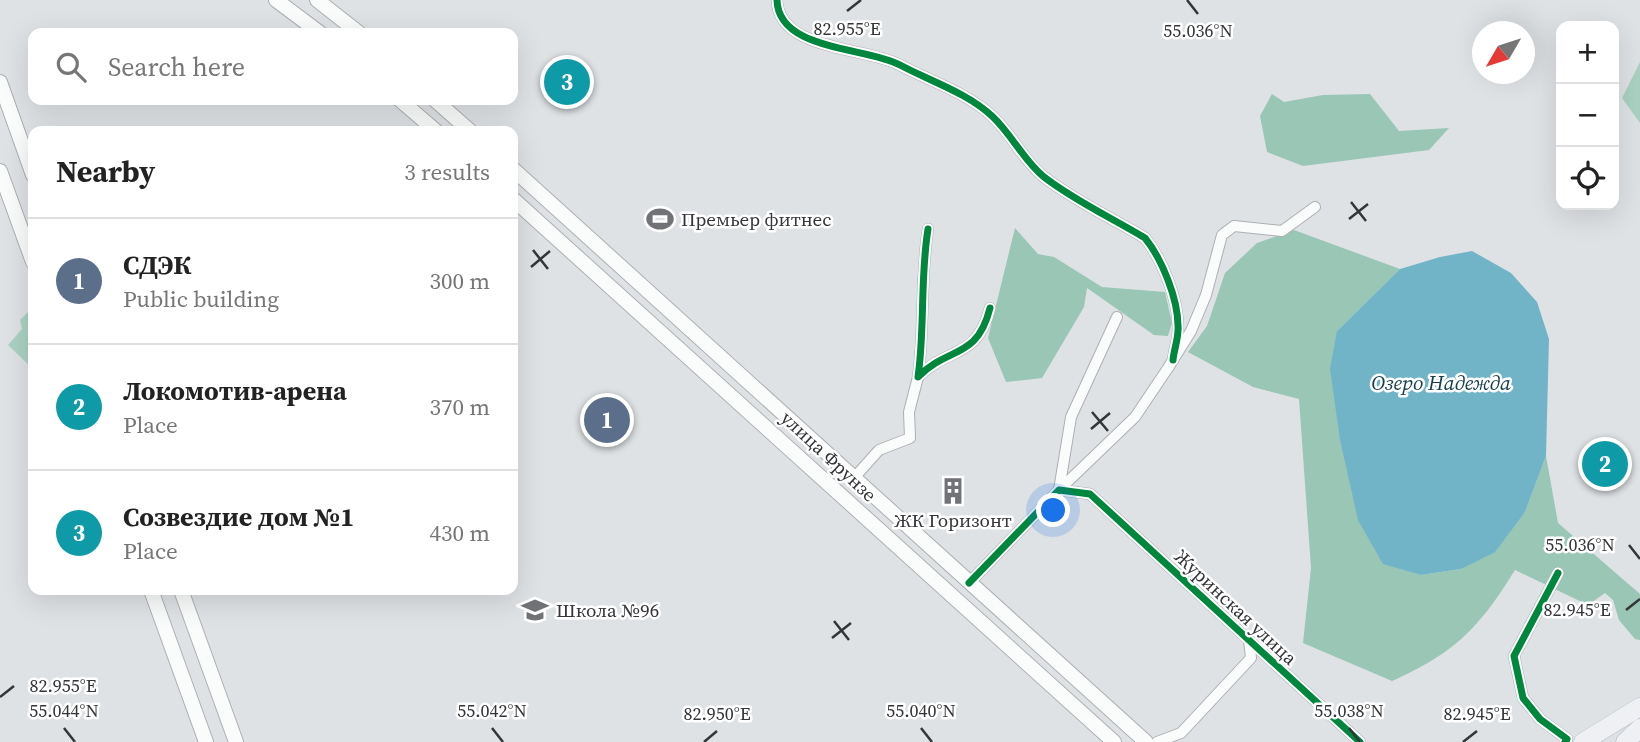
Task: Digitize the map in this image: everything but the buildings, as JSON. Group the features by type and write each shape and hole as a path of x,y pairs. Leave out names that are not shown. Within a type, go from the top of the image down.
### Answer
{"highway":[{"path":"1572,741 1640,707"},
{"path":"1625,742 1640,727"}],"main road":[{"path":"276,0 313,28"},
{"path":"317,0 353,28"},
{"path":"0,82 28,161"},
{"path":"406,105 430,126"},
{"path":"441,105 464,126"},
{"path":"0,170 28,248"},
{"name":"улица Фрунзе","path":"518,174 1146,742"},
{"name":"улица Фрунзе","path":"518,204 1114,742"},
{"path":"562,244 576,226"},
{"path":"637,311 652,295"},
{"path":"153,595 206,742"},
{"path":"183,595 236,742"}],"street":[{"path":"777,0 785,22 798,34 815,42 889,59 974,102 992,115 1041,175 1144,238 1157,253 1165,271 1175,311 1178,327 1173,360"},
{"path":"969,583 1059,489 1135,417 1191,331 1206,295 1222,236 1234,226 1282,231 1315,207"},
{"path":"853,479 878,450 910,438 909,412 918,377 925,286 923,257 928,229"},
{"path":"918,377 929,366 960,354 975,341 985,328 990,308"},
{"path":"1059,489 1071,417 1117,317"},
{"name":"Журинская улица","path":"1059,489 1090,494 1360,742"},
{"path":"1558,573 1514,656 1523,698 1540,719 1572,741"},
{"path":"1157,742 1181,733 1251,658 1249,640"}],"green space":[{"path":"1640,62 1640,123 1622,98"},
{"path":"1272,94 1284,102 1323,95 1370,94 1399,131 1449,128 1429,150 1303,166 1267,152 1260,116"},
{"path":"1015,228 1038,254 1054,257 1102,287 1165,292 1172,323 1168,336 1154,335 1087,288 1084,307 1042,378 1006,382 988,338"},
{"path":"1294,230 1400,269 1337,331 1383,563 1421,575 1461,569 1525,512 1546,456 1558,523 1640,594 1640,640 1635,639 1619,620 1613,600 1605,593 1588,605 1515,570 1489,608 1464,637 1433,660 1392,681 1303,643 1311,568 1299,399 1253,387 1188,352 1207,326 1225,273 1257,243"},
{"path":"28,312 28,364 8,345 22,329 20,320"}],"water":[{"name":"Озеро Надежда","path":"1472,251 1511,273 1537,302 1549,339 1546,456 1525,512 1495,552 1461,569 1421,575 1383,564 1358,520 1340,440 1330,369 1337,331 1400,269"}],"cycle path":[{"path":"777,0 781,17 792,29 808,38 885,59 972,101 1000,124 1044,177 1081,202 1145,238 1163,268 1175,304 1178,330 1173,360"},
{"path":"928,229 918,377 940,360 969,345 984,325 990,308"},
{"path":"969,583 1059,490 1090,494 1360,742"},
{"path":"1558,573 1514,656 1523,698 1540,719 1567,739 1565,742"}],"place":[{"name":"Созвездие дом №1","path":"567,82"},
{"name":"Премьер фитнес","path":"660,219"},
{"name":"СДЭК","path":"607,420"},
{"name":"Локомотив-арена","path":"1605,464"},
{"name":"ЖК Горизонт","path":"953,491"},
{"name":"Школа №96","path":"535,610"}]}
